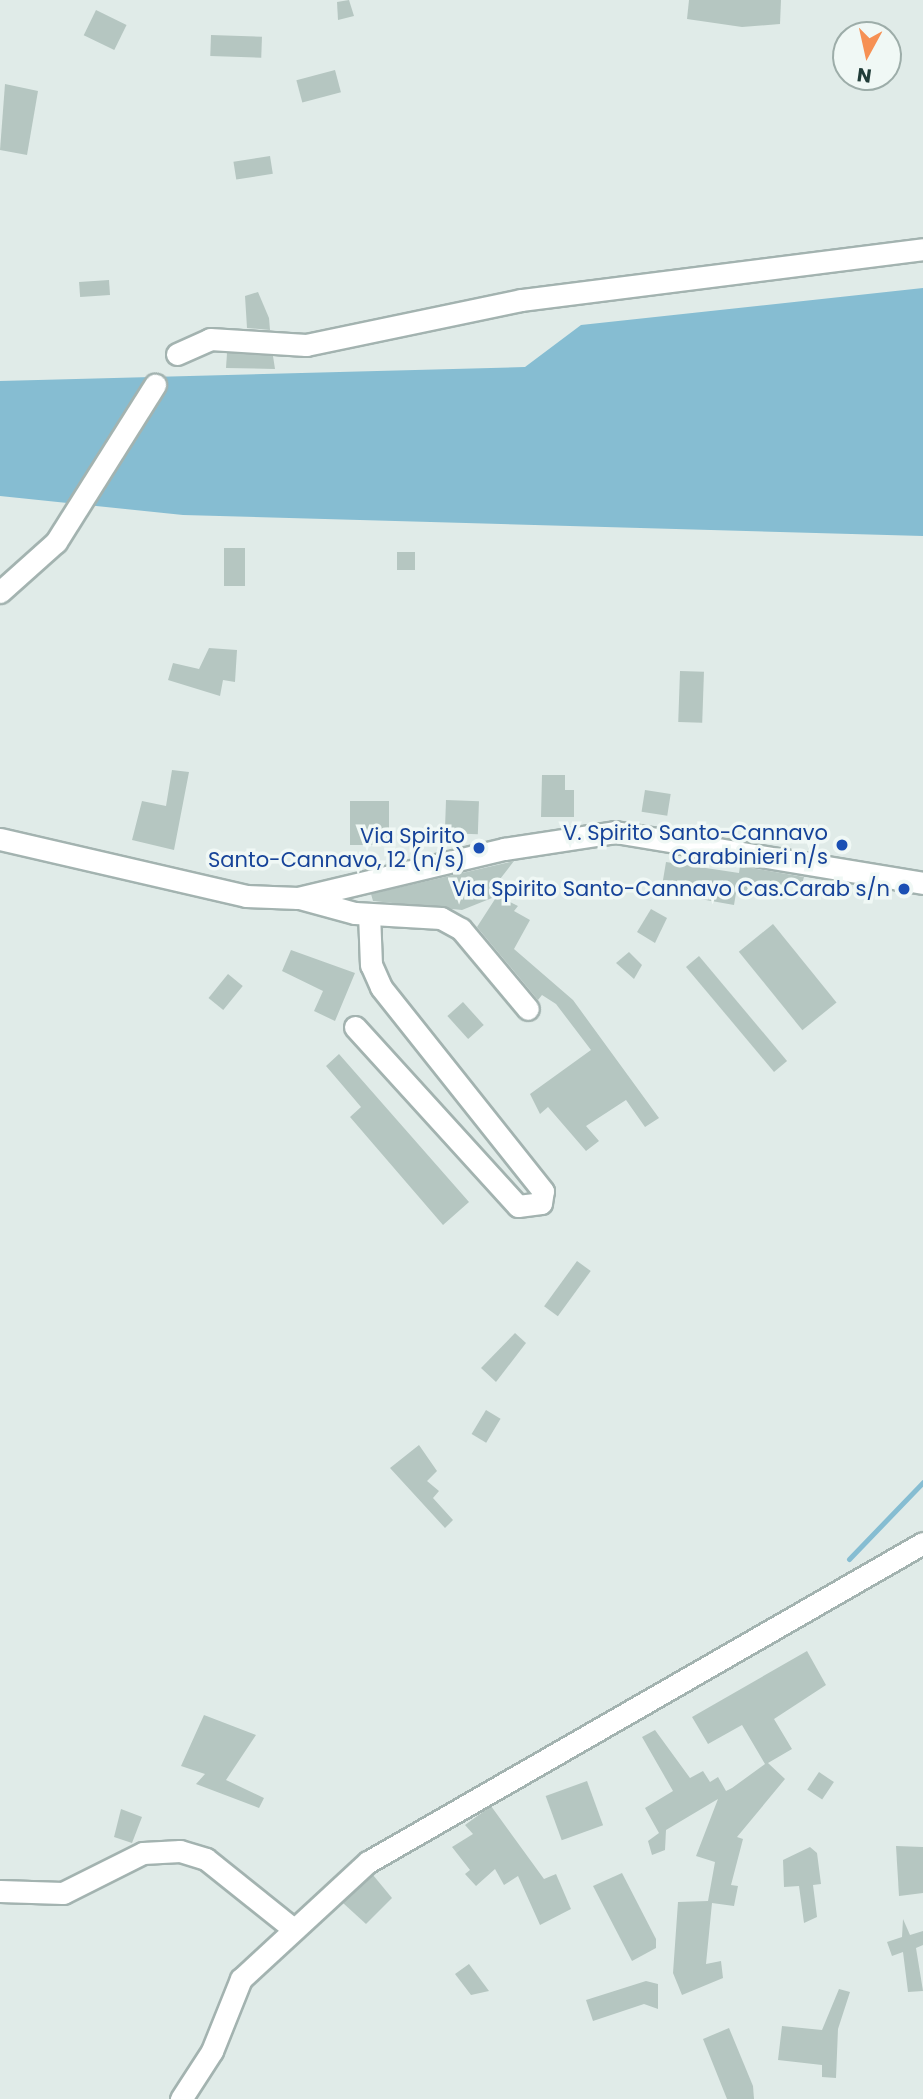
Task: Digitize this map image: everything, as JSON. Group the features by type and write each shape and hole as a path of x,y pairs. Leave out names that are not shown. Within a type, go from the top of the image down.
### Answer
{"street":[{"path":"177,354 210,339 306,345 521,300 923,248"},
{"path":"0,592 57,542 155,385"},
{"path":"298,898 528,844 615,832 923,883"},
{"path":"0,839 190,888 298,898 369,914 440,918 460,929 528,1009"},
{"path":"355,1027 518,1206 541,1203 544,1191 381,987 371,965 369,914"},
{"path":"181,2099 212,2051 241,1979 291,1927 368,1862 923,1544"},
{"path":"0,1891 64,1893 143,1853 180,1851 206,1858 291,1927"}],"water":[{"path":"923,288 923,536 183,515 0,496 0,381 525,367 581,325"}],"building":[{"path":"349,0 354,16 338,20 337,2"},
{"path":"689,0 781,0 780,24 742,27 687,19"},
{"path":"96,10 127,25 114,50 84,35"},
{"path":"211,35 262,37 261,58 210,56"},
{"path":"335,70 341,92 302,103 296,80"},
{"path":"5,84 38,91 27,155 0,150"},
{"path":"270,156 273,174 236,180 233,162"},
{"path":"109,280 110,295 80,297 79,282"},
{"path":"258,292 269,318 270,330 247,328 245,296"},
{"path":"227,353 273,356 275,369 226,368"},
{"path":"224,548 245,548 245,586 224,586"},
{"path":"397,552 415,552 415,570 397,570"},
{"path":"209,648 237,650 235,682 223,680 220,696 168,680 173,663 199,669"},
{"path":"680,671 704,672 702,723 678,722"},
{"path":"172,770 189,772 174,850 132,840 142,801 166,806"},
{"path":"542,775 565,775 565,790 574,790 574,817 541,817"},
{"path":"645,790 671,794 667,816 642,812"},
{"path":"446,800 479,801 478,834 445,833"},
{"path":"350,801 389,801 389,845 350,845"},
{"path":"514,861 490,892 518,906 514,911 530,920 514,949 573,1000 659,1118 645,1127 626,1100 586,1126 599,1141 586,1151 548,1107 540,1114 530,1094 591,1050 556,1004 542,995 538,1000 477,927 497,896 462,910 373,901 371,894"},
{"path":"666,862 739,873 740,866 804,877 802,884 790,881 781,889 775,882 758,897 736,893 734,905 661,892"},
{"path":"651,909 667,918 655,943 637,932"},
{"path":"773,924 837,1002 802,1030 739,952"},
{"path":"291,950 355,973 335,1021 314,1011 323,991 282,971"},
{"path":"629,952 642,965 634,979 616,963"},
{"path":"699,956 787,1061 774,1072 686,967"},
{"path":"228,974 243,986 223,1010 208,998"},
{"path":"463,1002 484,1025 468,1039 447,1016"},
{"path":"339,1054 469,1202 443,1225 350,1117 361,1107 326,1066"},
{"path":"577,1261 591,1271 558,1316 544,1306"},
{"path":"515,1333 526,1343 496,1382 481,1368"},
{"path":"486,1410 501,1419 486,1443 472,1434"},
{"path":"419,1445 437,1471 427,1481 439,1491 433,1498 453,1520 445,1528 390,1468"},
{"path":"807,1651 826,1685 774,1719 792,1749 768,1763 785,1779 737,1837 743,1839 731,1885 738,1886 734,1906 712,1903 706,1964 721,1961 723,1978 682,1995 673,1973 678,1902 708,1901 715,1862 696,1856 718,1799 666,1830 665,1850 652,1855 648,1841 659,1833 645,1808 673,1791 642,1737 655,1730 690,1778 703,1771 710,1782 718,1777 726,1791 732,1788 765,1764 742,1725 708,1744 692,1717"},
{"path":"204,1715 256,1735 226,1780 264,1798 259,1808 196,1784 205,1774 181,1766"},
{"path":"819,1772 834,1782 822,1799 807,1789"},
{"path":"587,1781 603,1825 562,1840 546,1796"},
{"path":"491,1806 544,1879 556,1874 571,1909 540,1925 518,1876 504,1885 495,1869 476,1886 465,1874 470,1870 452,1847 473,1834 465,1825"},
{"path":"121,1809 142,1817 132,1843 114,1837"},
{"path":"896,1846 923,1847 923,1893 899,1896"},
{"path":"810,1847 817,1853 821,1884 813,1885 817,1917 804,1923 799,1886 784,1887 783,1860"},
{"path":"622,1873 656,1939 656,1948 632,1961 593,1886"},
{"path":"373,1875 392,1898 366,1924 343,1903"},
{"path":"903,1919 910,1935 923,1931 923,1945 916,1948 923,1991 908,1992 903,1952 892,1956 887,1942 902,1937"},
{"path":"469,1964 489,1991 471,1995 455,1974"},
{"path":"646,1981 658,1984 658,2009 644,2004 593,2021 586,2000"},
{"path":"839,1989 850,1992 838,2029 836,2078 822,2077 822,2065 778,2060 782,2026 822,2030"},
{"path":"729,2028 753,2086 754,2099 727,2099 703,2039"}],"waterway":[{"path":"849,1559 923,1482"}],"place":[{"name":"V. Spirito Santo-Cannavo Carabinieri n/s","path":"842,845"},
{"name":"Via Spirito Santo-Cannavo, 12 (n/s)","path":"479,848"},
{"name":"Via Spirito Santo-Cannavo Cas.Carab s/n","path":"904,889"}]}
